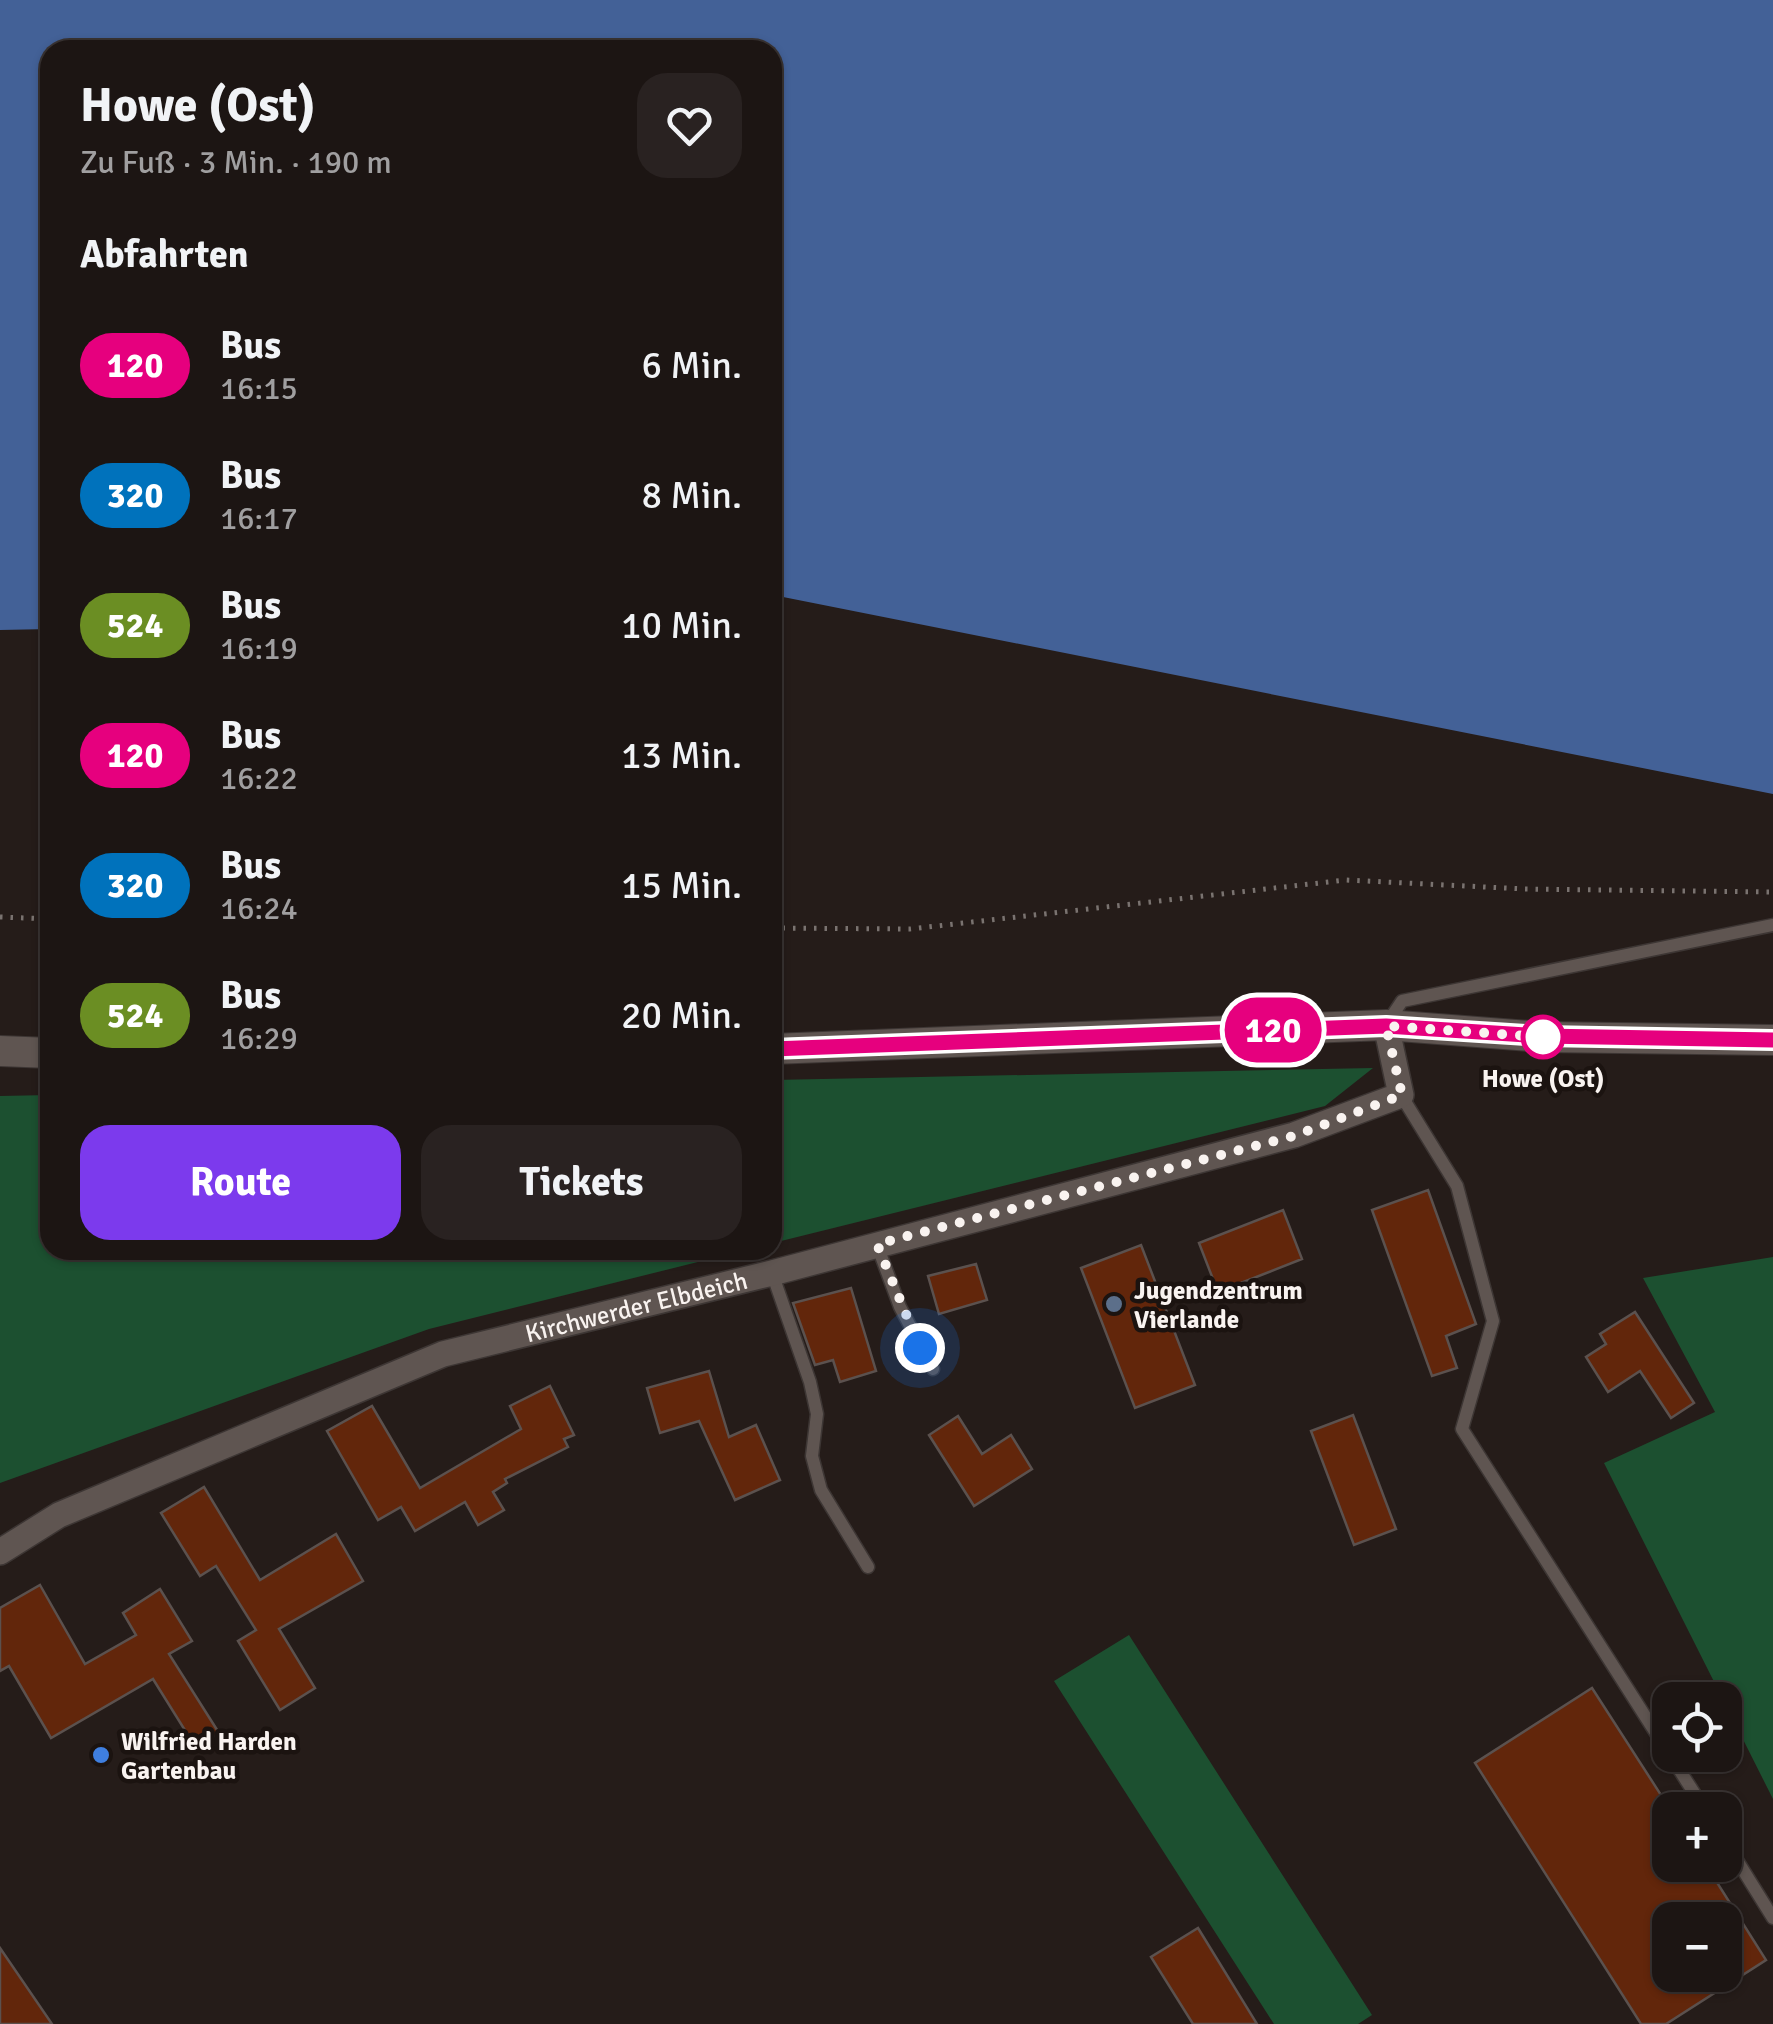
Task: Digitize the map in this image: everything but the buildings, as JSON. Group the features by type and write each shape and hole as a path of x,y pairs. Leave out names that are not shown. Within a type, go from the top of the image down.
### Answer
{"street":[{"path":"1386,1026 1402,1095"},
{"path":"782,1049 1386,1026 1542,1036 1773,1040"},
{"path":"0,1051 40,1052"},
{"name":"Kirchwerder Elbdeich","path":"0,1552 59,1515 442,1354 1294,1136 1402,1095"}],"lane":[{"path":"1386,1026 1402,1001 1773,925"},
{"path":"1402,1095 1457,1186 1493,1321 1462,1429 1694,1792"},
{"path":"877,1244 900,1308 933,1369"},
{"path":"772,1272 810,1382 817,1414 812,1456 821,1490 868,1567"},
{"path":"1742,1868 1773,1918"}],"path":[{"path":"782,928 910,929 1346,880 1525,889 1773,892"},
{"path":"0,918 40,919"}],"green space":[{"path":"1373,1068 1325,1106 782,1241 782,1080"},
{"path":"40,1095 40,1260 706,1260 429,1329 0,1483 0,1096"},
{"path":"1773,1257 1773,1799 1742,1737 1742,1682 1714,1682 1604,1463 1715,1412 1643,1278"},
{"path":"1129,1635 1372,2015 1358,2024 1274,2024 1054,1681"}],"water":[{"path":"0,0 1773,0 1773,794 782,597 782,40 40,40 40,629 0,630"}],"bus line":[{"name":"120","path":"782,1049 1386,1026 1542,1036 1773,1040"}],"place":[{"name":"Howe (Ost)","path":"1543,1037"},
{"name":"Jugendzentrum Vierlande","path":"1114,1304"},
{"name":"Wilfried Harden Gartenbau","path":"101,1755"}],"route":[{"path":"920,1348 900,1308 877,1244 1294,1136 1402,1095 1386,1026 1543,1037"}]}
